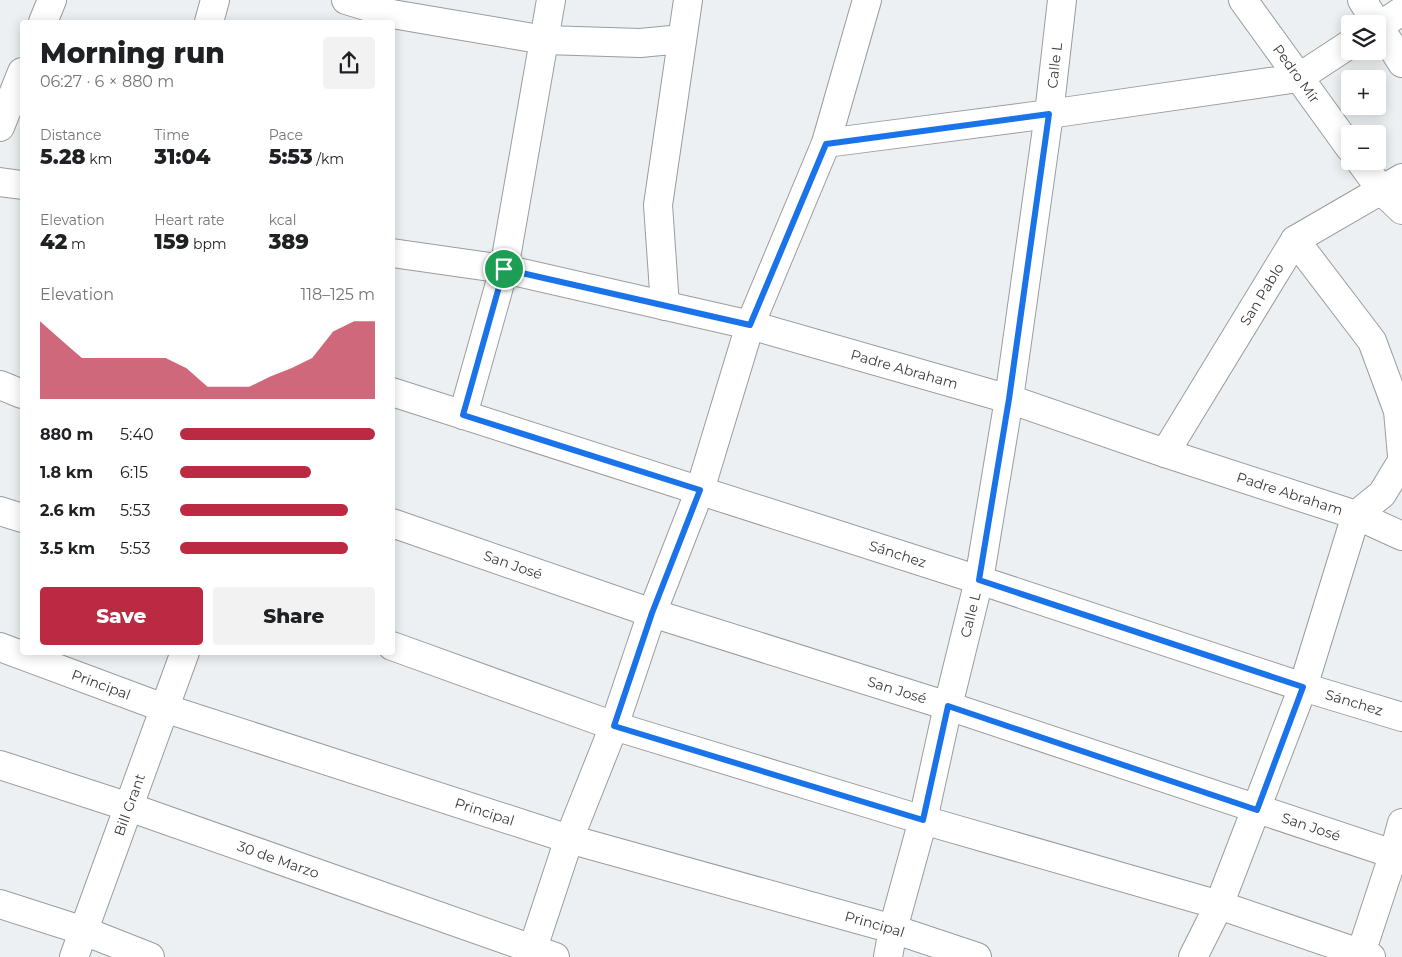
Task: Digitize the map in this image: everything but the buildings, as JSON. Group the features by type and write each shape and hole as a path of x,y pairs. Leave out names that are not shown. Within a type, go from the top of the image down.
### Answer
{"street":[{"path":"44,20 52,0"},
{"path":"210,20 216,0"},
{"path":"346,0 393,12 545,40 640,43 682,39"},
{"path":"463,415 504,269 551,0"},
{"path":"666,306 658,205 688,0"},
{"path":"539,955 569,839 614,726 652,613 700,490 750,325 826,144 867,0"},
{"name":"Calle L","path":"888,957 893,929 923,820 948,706 979,580 1009,399 1049,114 1062,0"},
{"name":"Pedro Mír","path":"1243,0 1341,136"},
{"path":"1362,0 1372,15"},
{"path":"1386,20 1402,11"},
{"path":"1386,38 1402,63"},
{"path":"826,144 1298,78 1341,50"},
{"path":"0,127 20,77"},
{"path":"1372,170 1392,185 1402,210"},
{"path":"0,182 20,185"},
{"name":"San Pablo","path":"1165,453 1295,240 1392,185"},
{"path":"1295,240 1372,341 1398,411 1402,456"},
{"name":"Padre Abraham","path":"395,253 504,269 750,325 1009,399 1165,453 1356,515 1402,536"},
{"path":"0,385 20,393"},
{"name":"Sánchez","path":"395,393 979,580 1303,687 1402,717"},
{"path":"1193,957 1219,905 1303,687 1356,515 1382,494 1402,461"},
{"path":"0,511 20,517"},
{"name":"San José","path":"395,524 652,613 948,706 1398,856"},
{"name":"Principal","path":"0,647 20,654"},
{"path":"395,647 614,726 923,820 1219,905 1366,955 1398,856 1402,823"},
{"name":"Principal","path":"22,655 164,708 569,839 893,929 977,957"},
{"name":"Bill Grant","path":"74,957 184,655"},
{"name":"30 de Marzo","path":"0,765 129,807 539,955"},
{"path":"0,904 84,932 150,957"}],"route":[{"path":"1049,114 1009,399 979,580 1303,687 1257,810 948,706 923,820 614,726 652,613 700,490 463,415 504,269 750,325 826,144 1049,114"}]}
